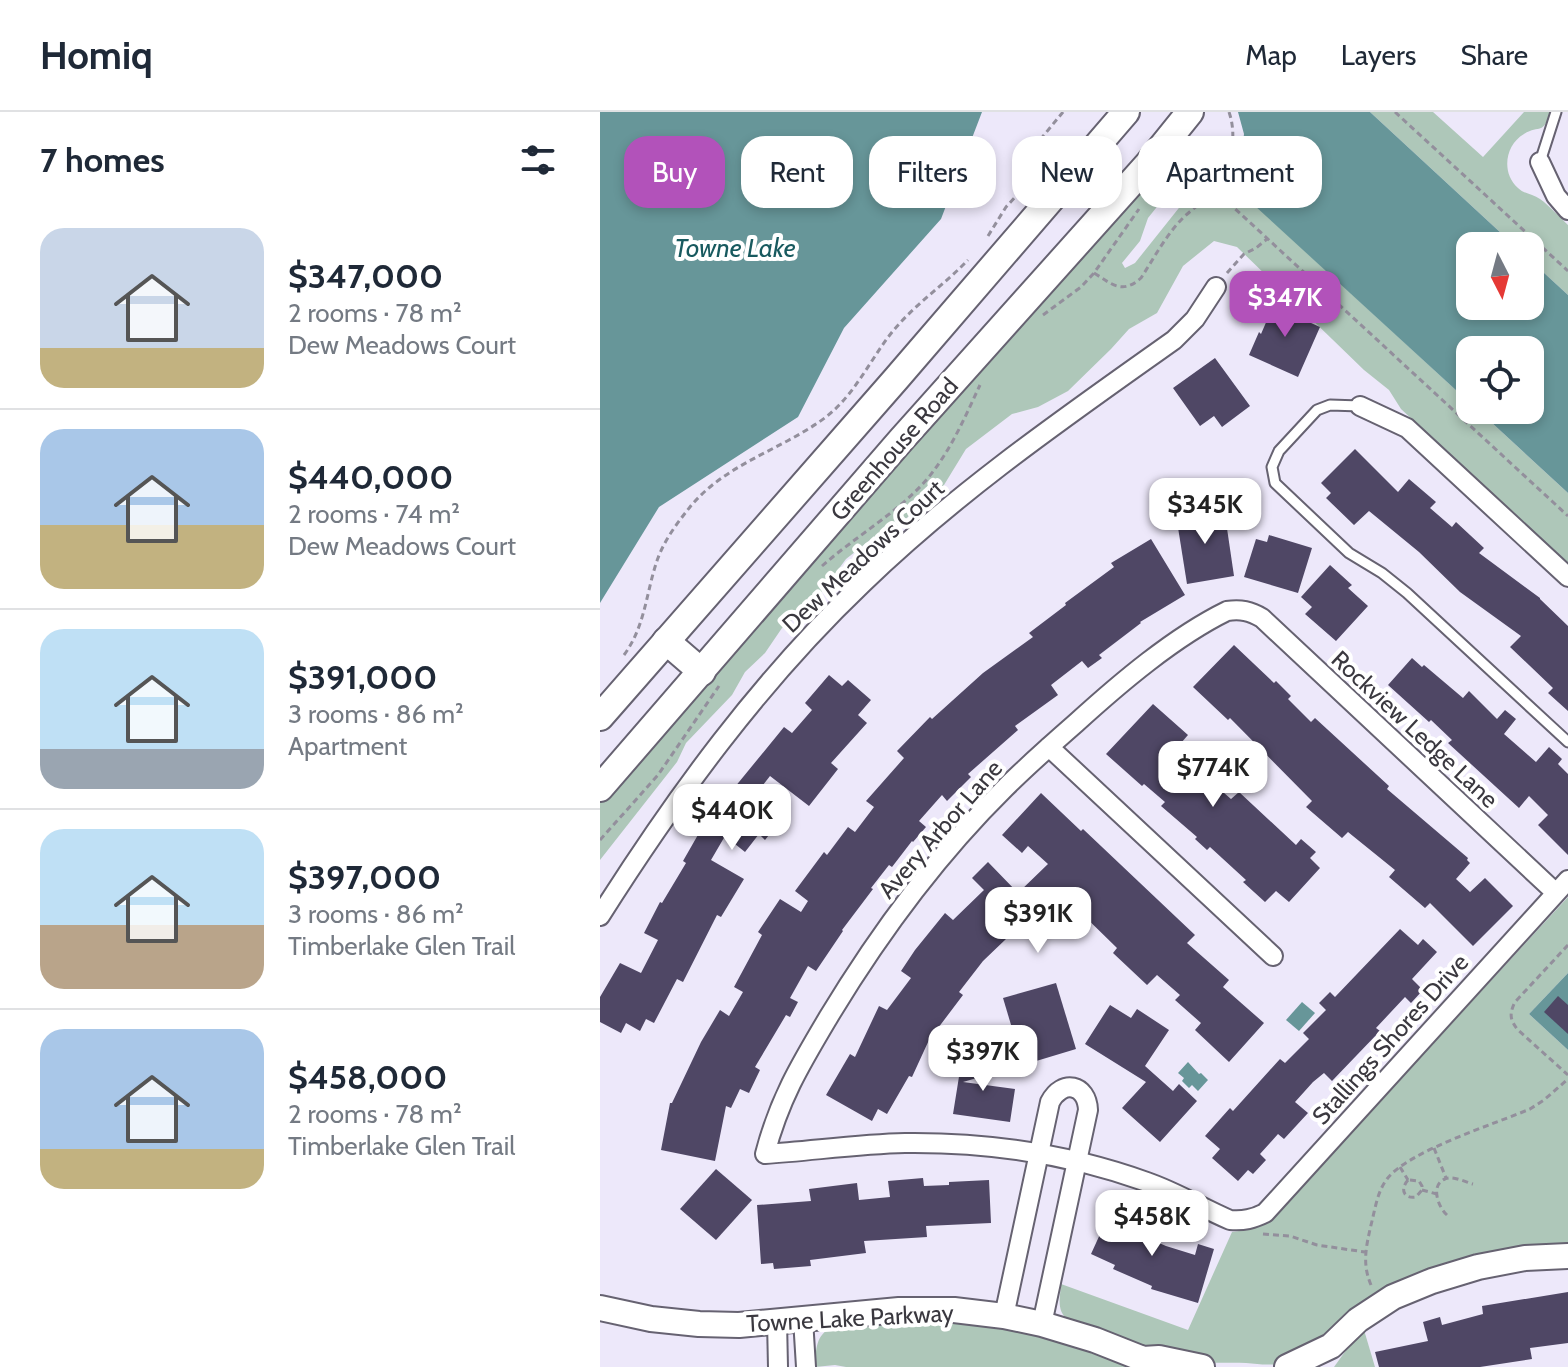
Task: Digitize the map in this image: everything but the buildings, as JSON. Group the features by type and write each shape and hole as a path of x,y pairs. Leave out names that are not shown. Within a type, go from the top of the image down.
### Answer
{"main road":[{"name":"Greenhouse Road","path":"600,717 1126,112"},
{"name":"Greenhouse Road","path":"600,788 712,677 891,452 1149,163 1189,114"},
{"path":"666,641 712,677"}],"street":[{"path":"1540,162 1556,196 1568,210"},
{"name":"Dew Meadows Court","path":"600,916 648,841 717,745 790,658 863,583 1009,457 1174,340 1195,319 1216,287"},
{"path":"1360,406 1407,428 1568,577"},
{"name":"Avery Arbor Lane","path":"1039,1154 1004,1147 902,1143 765,1154 787,1088 851,980 896,915 957,839 1049,747 1111,692 1215,617 1236,610"},
{"name":"Rockview Ledge Lane","path":"1236,610 1251,611 1262,618 1562,887"},
{"path":"1049,747 1273,956"},
{"name":"Stallings Shores Drive","path":"1077,1162 1149,1183 1230,1220 1254,1219 1265,1213 1562,887"},
{"path":"1004,1316 1050,1102 1055,1093 1064,1087 1073,1087 1088,1100 1088,1110 1042,1324"},
{"path":"1039,1154 1077,1162"},
{"path":"1287,1367 1329,1357 1358,1320 1393,1297 1432,1281 1478,1267 1525,1258 1568,1256"},
{"name":"Towne Lake Parkway","path":"600,1308 651,1319 739,1325 899,1310 954,1310 1042,1324 1095,1340 1146,1363 1159,1358 1202,1367"},
{"path":"803,1319 806,1367"},
{"path":"777,1321 778,1367"}],"lane":[{"path":"1540,162 1556,112"},
{"path":"1360,406 1330,405 1317,410 1279,451 1272,467 1275,483 1349,553 1407,593 1568,742"}],"path":[{"path":"982,244 1006,207 1040,170 1032,161 1035,146 1063,112"},
{"path":"1229,112 1234,136"},
{"path":"1395,112 1568,271"},
{"path":"1033,321 1081,287 1139,208"},
{"path":"1094,273 1113,285 1133,285 1180,221 1195,208"},
{"path":"1234,208 1568,516"},
{"path":"1216,287 1244,254 1267,239"},
{"path":"620,660 639,628 658,558 670,533 692,504 718,480 827,416 852,392 890,335 974,254"},
{"path":"818,570 926,481 954,440 981,385"},
{"path":"600,840 658,775 712,677"},
{"path":"1371,1285 1364,1266 1365,1252 1376,1205 1388,1178 1400,1167 1434,1148 1530,1109 1568,1077 1518,1030 1511,1021 1510,1011 1568,945"},
{"path":"1434,1148 1446,1178"},
{"path":"1400,1167 1408,1180"},
{"path":"1447,1215 1439,1206 1437,1194 1441,1181 1446,1178 1473,1184"},
{"path":"1408,1180 1419,1181 1422,1190"},
{"path":"1408,1180 1403,1190 1409,1198 1416,1197 1422,1190"},
{"path":"1422,1190 1437,1194"},
{"path":"1261,1234 1290,1236 1317,1245 1365,1252"}],"shaded area":[{"path":"1370,112 1433,112 1483,157 1524,112 1550,112 1543,127 1524,134 1513,145 1507,167 1518,188 1540,199 1568,225 1568,295 1544,273 1544,232 1500,232"},
{"path":"1138,191 1138,208 1156,208 1148,218 1140,241 1122,263 1125,268 1135,263 1179,208 1258,208 1456,390 1456,424 1493,424 1568,493 1568,564 1401,409 1389,390 1364,370 1237,247 1214,241 1183,266 1157,313 1129,329 1068,391 1038,407 1012,414 966,449 944,485 900,524 870,540 846,559 815,601 782,628 765,653 745,672 732,695 686,743 677,762 600,860 600,799"},
{"path":"1568,897 1568,973 1529,1014 1568,1050 1568,1246 1510,1249 1453,1261 1426,1271 1373,1296 1341,1318 1301,1354 1277,1364 1209,1362 1170,1356 1124,1343 1065,1317 1060,1304 1061,1284 1188,1330 1232,1232 1256,1226 1278,1212"},
{"path":"896,1322 952,1322 1019,1330 1086,1349 1126,1367 815,1367 819,1341 829,1329"},
{"path":"1364,1330 1375,1367 1334,1367 1352,1342"}],"water":[{"name":"Towne Lake","path":"600,112 982,112 973,136 869,136 869,208 945,208 941,219 844,328 798,417 659,507 600,603"},
{"path":"1238,112 1370,112 1500,232 1456,232 1456,320 1544,320 1544,273 1568,295 1568,493 1493,424 1544,424 1544,336 1456,336 1456,390 1257,208 1322,208 1322,136 1244,134"},
{"path":"1568,973 1568,1050 1529,1014"},
{"path":"1302,1002 1315,1013 1299,1031 1286,1020"},
{"path":"1188,1062 1208,1080 1198,1091 1192,1085 1189,1088 1178,1073"}]}
